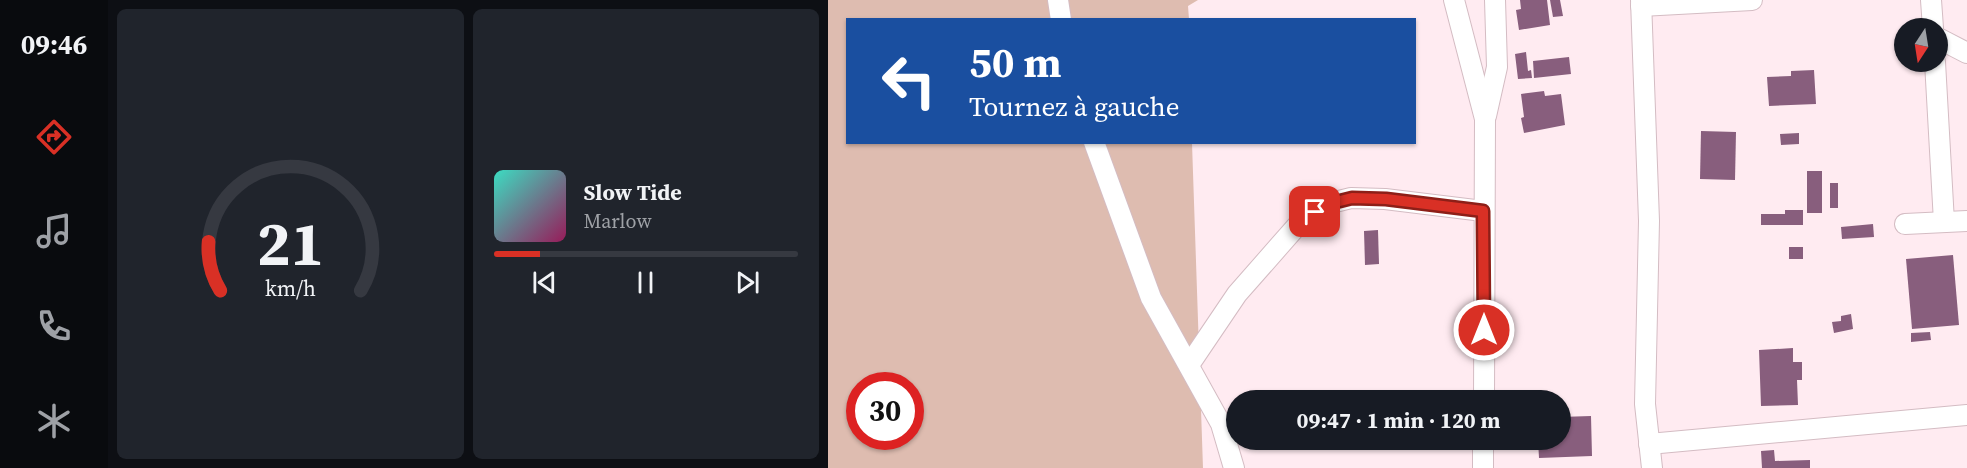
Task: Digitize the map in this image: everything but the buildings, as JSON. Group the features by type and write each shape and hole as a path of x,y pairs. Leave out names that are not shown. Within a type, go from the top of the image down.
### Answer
{"street":[{"path":"1058,0 1061,18"},
{"path":"1454,0 1485,119"},
{"path":"1484,390 1485,119 1497,67 1495,0"},
{"path":"1652,468 1645,404 1649,221 1641,3 1752,0"},
{"path":"1931,0 1932,18"},
{"path":"1948,43 1967,53"},
{"path":"1936,72 1944,222"},
{"path":"1095,144 1151,298 1189,365 1226,419"},
{"path":"1189,365 1237,294 1303,219 1328,204 1352,198 1386,199 1483,211"},
{"path":"1905,224 1967,221"},
{"path":"1649,444 1967,415"},
{"path":"1232,450 1234,468"},
{"path":"1483,450 1483,468"}],"shaded area":[{"path":"828,0 1198,0 1188,6 1189,18 846,18 846,144 1192,144 1203,468 828,468"}],"route":[{"path":"1315,212 1328,204 1352,198 1386,199 1483,211 1484,330"}]}
